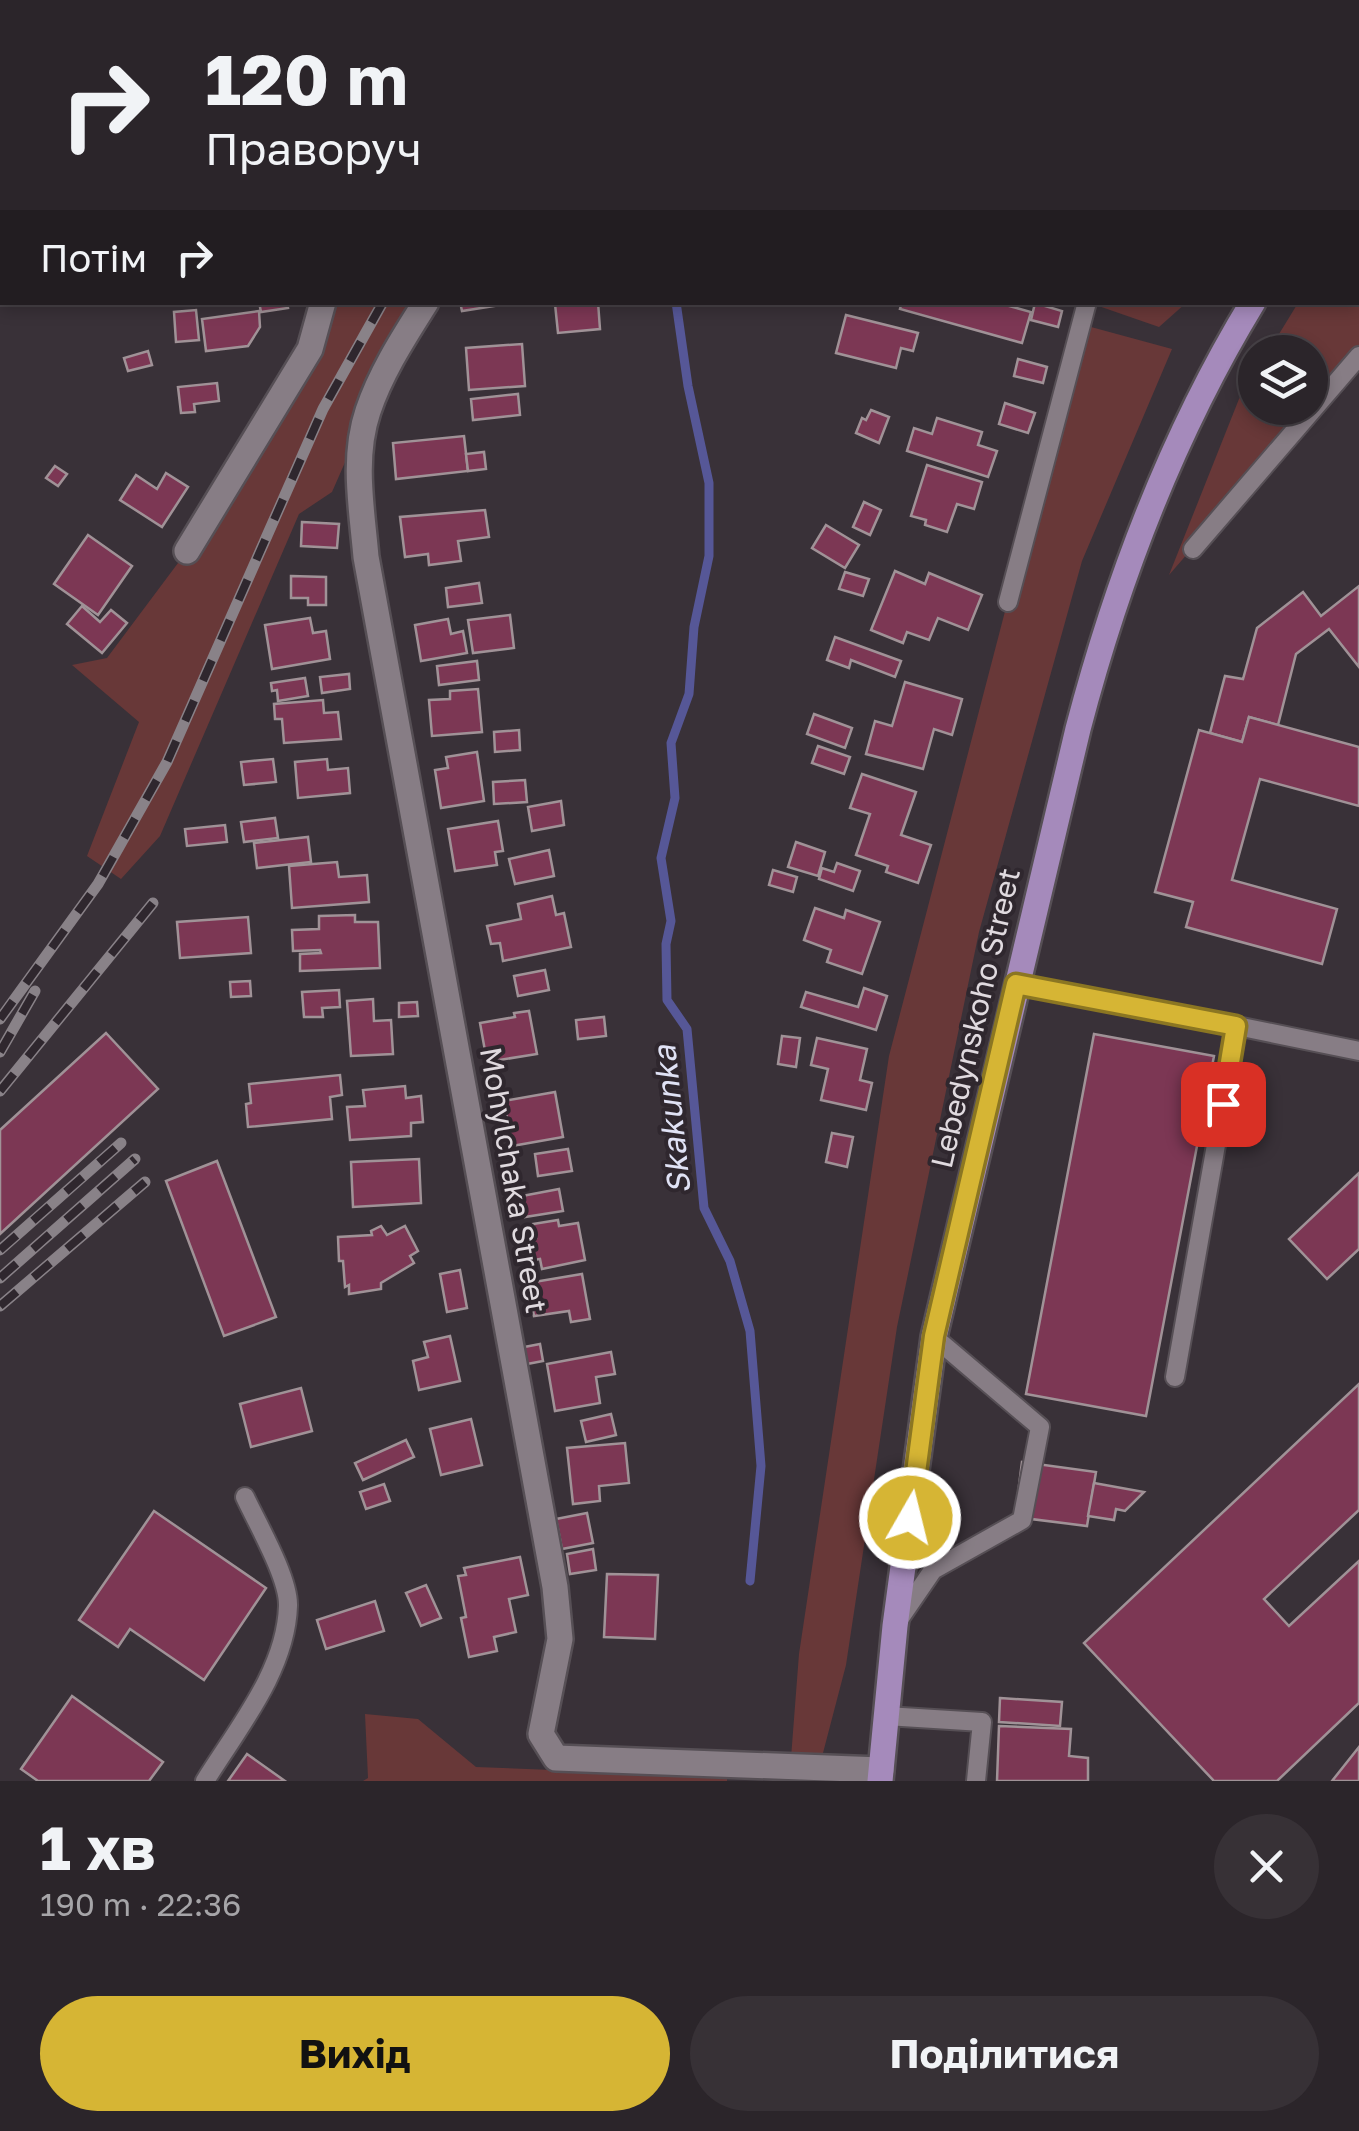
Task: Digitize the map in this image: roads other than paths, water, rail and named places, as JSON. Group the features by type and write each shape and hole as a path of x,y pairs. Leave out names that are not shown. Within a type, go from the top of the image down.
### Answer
{"main road":[{"name":"Lebedynskoho Street","path":"881,1776 895,1626 934,1336 1086,696 1150,509 1195,410 1251,305"}],"street":[{"path":"186,551 310,348 323,305"},
{"name":"Mohylchaka Street","path":"424,305 393,353 367,413 360,452 360,490 366,557 555,1587 560,1639 541,1734 556,1758 881,1776"}],"lane":[{"path":"1008,602 1085,305"},
{"path":"1193,549 1359,356"},
{"path":"1016,984 1359,1051"},
{"path":"1175,1377 1236,1026"},
{"path":"895,1626 933,1570 1022,1520 1040,1427 934,1336"},
{"path":"206,1781 277,1663 289,1603 274,1557 245,1497"},
{"path":"886,1716 982,1722 976,1781"}],"waterway":[{"name":"Skakunka","path":"676,305 688,386 709,483 709,556 694,627 689,694 671,743 675,798 661,858 671,921 666,944 667,1000 687,1029 704,1208 730,1261 750,1331 761,1466 750,1581"}],"railway":[{"path":"0,1019 98,884 167,762 323,409 381,305"},
{"path":"0,1091 153,903"},
{"path":"0,1052 35,991"},
{"path":"0,1250 121,1143"},
{"path":"0,1278 135,1159"},
{"path":"0,1306 145,1182"}]}
